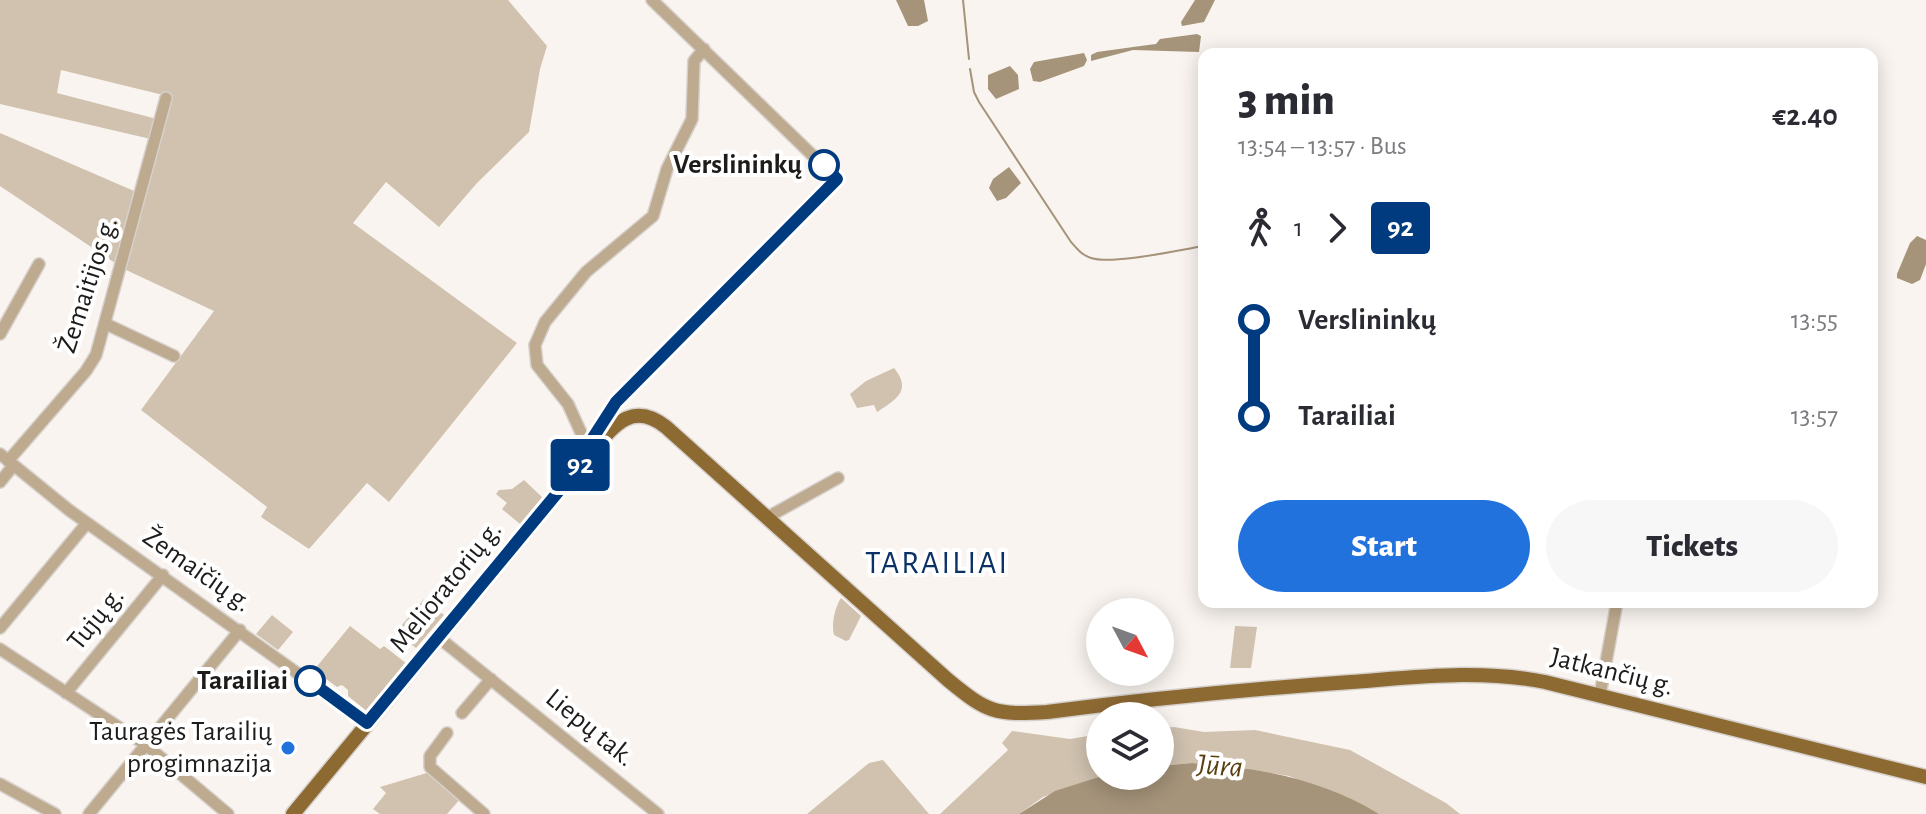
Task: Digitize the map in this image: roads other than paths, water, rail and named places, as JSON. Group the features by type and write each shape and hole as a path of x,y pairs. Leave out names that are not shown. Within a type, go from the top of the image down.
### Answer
{"main road":[{"name":"Melioratorių g.","path":"293,814 584,461 625,419 641,414 652,417"},
{"name":"Jatkančių g.","path":"652,417 948,680 988,709 1009,714 1047,712 1458,673 1523,678 1600,695 1926,777"}],"street":[{"path":"584,461 589,444 604,417 638,378 837,179 652,0"},
{"path":"589,444 568,404 537,365 535,345 545,322 586,272 653,216 667,169 692,119 694,61 704,49"},
{"name":"Žemaitijos g.","path":"0,482 7,460 91,365 106,324 166,98"},
{"path":"0,334 39,264"},
{"path":"106,324 174,356"},
{"name":"Žemaičių g.","path":"7,460 87,523 367,723"},
{"path":"768,517 838,478"},
{"path":"0,628 87,523"},
{"name":"Tujų g.","path":"66,693 163,575"},
{"path":"1600,695 1616,608"},
{"path":"93,813 240,630"},
{"name":"Liepų tak.","path":"438,637 657,813"},
{"path":"0,649 146,745 228,814"},
{"path":"462,713 491,679"},
{"path":"447,733 430,756 430,767 484,814"},
{"path":"0,784 55,814"}],"water":[{"path":"896,0 924,0 928,21 918,26 908,26"},
{"path":"1195,0 1215,0 1204,22 1182,26 1181,22"},
{"path":"1201,36 1198,52 1133,50 1091,61 1091,55 1097,52 1156,44 1160,39"},
{"path":"1084,53 1087,60 1084,66 1040,82 1033,81 1030,69 1034,62"},
{"path":"1010,66 1018,75 1019,89 996,99 988,89 988,75"},
{"path":"1009,167 1021,183 1006,198 997,201 989,188 993,179"},
{"path":"1917,236 1926,240 1926,264 1920,280 1912,284 1897,278 1897,274 1910,243"},
{"name":"Jūra","path":"1192,763 1241,768 1288,777 1335,792 1379,814 1019,814 1055,791 1086,781 1086,790 1174,790 1174,765"}],"waterway":[{"path":"963,0 969,59"},
{"path":"970,69 979,102 1071,242 1082,253 1091,258 1114,260 1198,247"}],"place":[{"name":"Verslininkų","path":"824,165"},
{"name":"Tarailiai","path":"310,681"},
{"name":"Tauragės Tarailių progimnazija","path":"288,748"}],"district":[{"name":"TARAILIAI","path":"937,563"}]}
